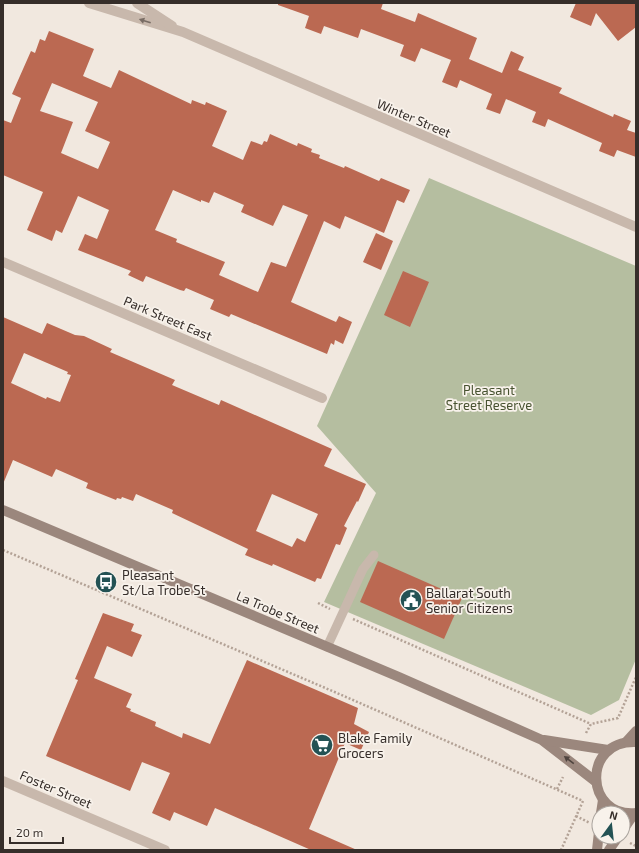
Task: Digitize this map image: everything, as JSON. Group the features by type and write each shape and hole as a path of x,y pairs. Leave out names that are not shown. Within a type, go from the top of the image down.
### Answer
{"main road":[{"name":"La Trobe Street","path":"3,510 327,646 542,740 596,780"},
{"path":"602,805 603,800 596,780 596,769 600,759 608,750 631,742 636,731"},
{"name":"La Trobe Street","path":"542,740 608,750"},
{"path":"603,800 612,808 622,812 635,813"}],"street":[{"name":"Winter Street","path":"89,3 183,32 636,227"},
{"name":"Winter Street","path":"140,4 183,32"},
{"name":"Park Street East","path":"3,262 322,398"},
{"name":"Foster Street","path":"3,781 165,850"}],"lane":[{"path":"327,646 363,569 374,555"}],"path":[{"path":"3,550 582,801 561,850"},
{"path":"318,603 591,724 618,718 636,677"},
{"path":"584,737 591,724"},
{"path":"557,789 563,777"},
{"path":"576,816 591,825"}],"green space":[{"name":"Pleasant Street Reserve","path":"429,178 636,266 636,659 619,700 591,715 324,602 376,493 317,426"}],"building":[{"path":"278,3 383,3 381,9 415,22 418,13 477,38 469,59 502,73 511,51 524,57 518,70 562,88 559,93 613,117 614,114 631,121 627,130 636,133 636,157 617,150 614,157 599,151 602,143 548,119 545,127 532,122 536,112 506,99 500,114 486,109 492,94 460,80 457,88 442,82 451,60 421,48 415,62 400,56 404,45 361,29 358,38 324,26 321,34 305,28 309,16 278,5"},
{"path":"576,3 636,3 636,27 618,41 596,13 591,26 570,17"},
{"path":"49,31 94,49 83,76 111,88 119,70 191,104 192,100 205,105 206,102 227,111 212,146 243,160 251,141 262,145 264,141 267,142 270,134 297,146 298,143 312,149 311,152 320,155 319,158 344,168 345,166 379,181 381,178 410,190 404,203 397,200 384,233 345,216 340,229 324,221 291,302 336,322 339,316 352,322 343,344 335,340 334,345 331,343 327,354 231,314 229,317 210,309 214,300 186,288 184,291 180,290 146,276 143,282 128,275 131,271 78,250 85,234 97,239 109,210 78,196 62,233 56,230 52,241 27,230 43,192 3,175 3,120 11,123 21,98 12,94 31,51 35,53 40,39 45,41","holes":["52,83 98,102 85,131 110,142 98,169 61,153 73,122 40,111","173,190 201,202 201,200 209,203 214,192 244,205 241,212 273,226 283,205 308,215 286,267 271,262 258,292 219,275 225,262 176,242 177,239 155,230"]},
{"path":"376,233 393,241 381,270 363,262"},
{"path":"403,271 429,282 410,327 384,315"},
{"path":"3,317 42,334 47,323 75,335 84,336 112,349 110,352 175,380 172,385 219,405 221,400 332,449 324,466 366,484 358,502 357,501 344,526 347,528 340,545 336,544 321,579 317,578 315,582 273,564 272,566 245,555 248,549 172,513 173,510 136,494 133,501 122,497 121,499 117,498 116,500 86,488 88,483 56,469 52,477 13,460 3,484","holes":["24,353 68,372 67,374 71,375 60,402 47,397 46,399 11,383","272,494 318,514 305,542 297,538 292,547 256,531"]},
{"name":"Ballarat South Senior Citizens","path":"378,561 462,598 444,639 360,602"},
{"path":"103,613 134,624 131,631 142,635 132,657 107,646 94,678 132,694 126,707 131,709 130,711 156,722 155,726 182,738 183,733 210,744 247,660 358,708 354,724 369,732 361,750 345,743 309,829 357,850 311,850 215,808 207,826 174,812 170,821 152,813 170,773 142,762 130,791 46,756 78,680 75,679"}],"place":[{"name":"Pleasant St/La Trobe St","path":"106,582"},
{"name":"Ballarat South Senior Citizens","path":"411,600"},
{"name":"Blake Family Grocers","path":"322,745"}]}
